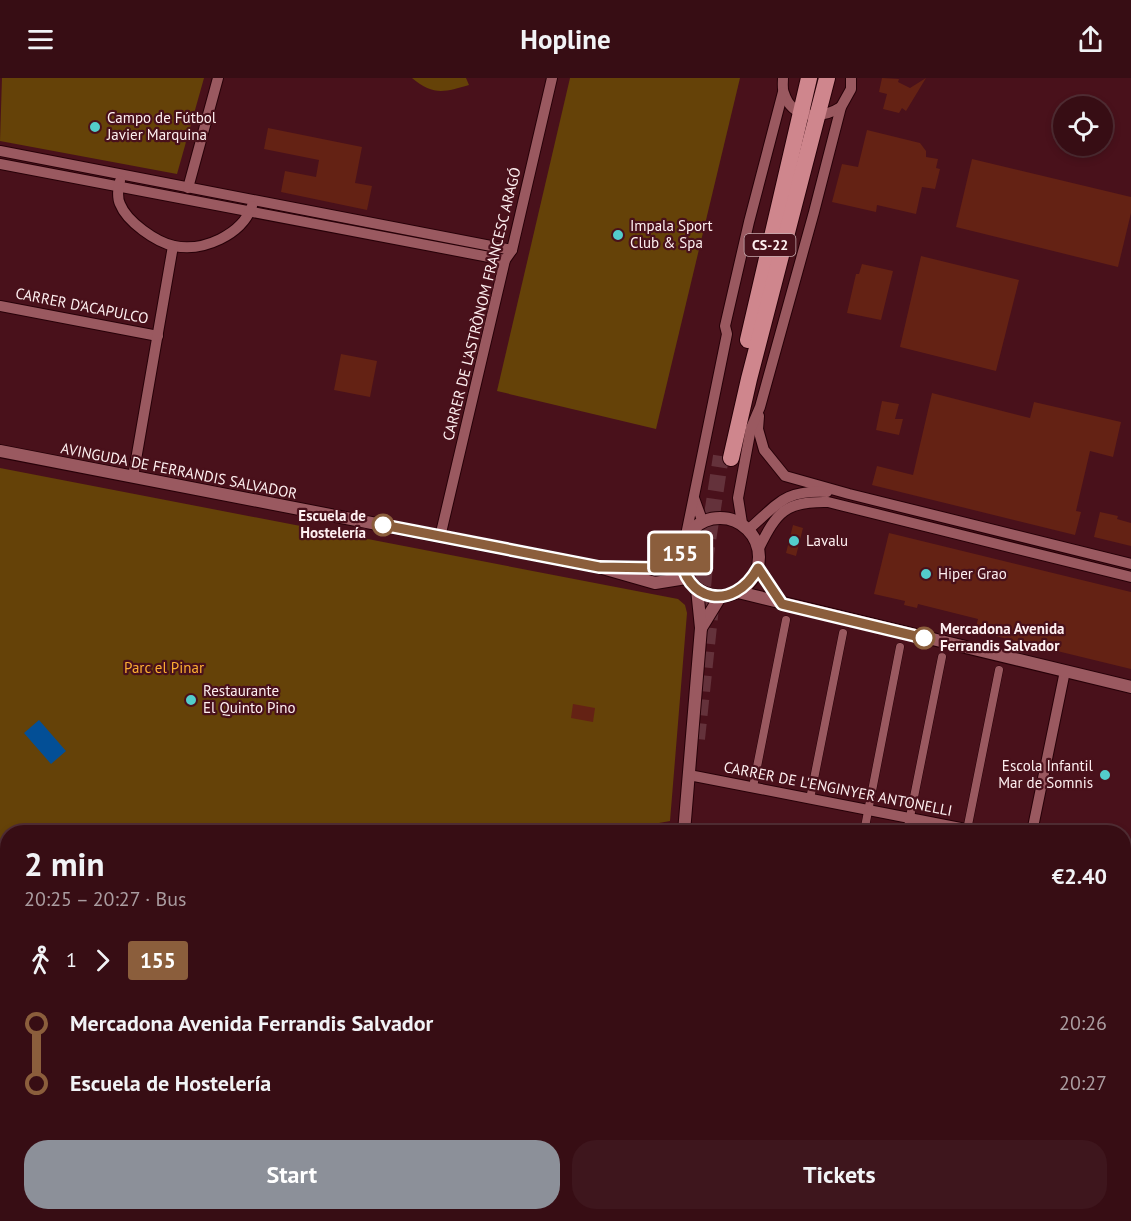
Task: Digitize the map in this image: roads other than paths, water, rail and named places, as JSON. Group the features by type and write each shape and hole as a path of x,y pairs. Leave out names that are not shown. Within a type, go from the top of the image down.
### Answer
{"highway":[{"name":"CS-22","path":"809,78 809,115"},
{"name":"CS-22","path":"726,457 749,379 809,115 826,78"}],"street":[{"path":"188,188 218,78"},
{"name":"CARRER DE L'ASTRÒNOM FRANCESC ARAGÓ","path":"441,537 552,78"},
{"path":"783,78 783,92 725,326 727,334 694,498 680,553 681,566 686,578 697,589 708,595 720,597 738,592 750,582 758,568 759,548 772,520 789,508 806,501 828,502 1131,577"},
{"path":"745,526 738,498 751,428 760,407 841,107 851,89 850,78"},
{"path":"783,92 790,105 809,115 830,114 841,107"},
{"path":"0,154 188,188 252,206"},
{"path":"0,164 118,186 252,206 508,255"},
{"path":"121,175 118,186 119,204 141,231 173,246 194,247 216,241 237,229 252,206"},
{"path":"133,477 173,246"},
{"name":"CARRER D'ACAPULCO","path":"0,306 158,336"},
{"path":"760,407 758,429 764,450 785,476 1131,564"},
{"name":"AVINGUDA DE FERRANDIS SALVADOR","path":"0,451 599,567 656,583 686,578"},
{"path":"745,526 784,498 805,491 845,493"},
{"path":"694,498 702,520"},
{"path":"686,535 702,520 723,516 745,526 755,537 759,548"},
{"name":"AVINGUDA DE FERRANDIS SALVADOR","path":"599,567 656,568 680,553"},
{"path":"758,568 782,604"},
{"path":"685,825 701,628 697,589"},
{"path":"738,592 1131,687"},
{"path":"701,628 720,597"},
{"path":"753,787 786,620"},
{"path":"810,799 843,633"},
{"path":"866,825 900,647"},
{"path":"909,825 942,657"},
{"path":"968,825 999,670"},
{"path":"1033,825 1065,671"},
{"name":"CARRER DE L'ENGINYER ANTONELLI","path":"689,775 943,825"}],"water":[{"path":"39,720 66,751 51,764 24,733"}],"tunnel":[{"path":"701,610 706,554 721,456"},
{"path":"697,739 711,607"}],"place":[{"name":"Campo de Fútbol Javier Marquina","path":"95,127"},
{"name":"Impala Sport Club & Spa","path":"618,235"},
{"name":"Escuela de Hostelería","path":"383,525"},
{"name":"Lavalu","path":"794,541"},
{"name":"Hiper Grao","path":"926,574"},
{"name":"Mercadona Avenida Ferrandis Salvador","path":"924,638"},
{"name":"Restaurante El Quinto Pino","path":"191,700"},
{"name":"Escola Infantil Mar de Somnis","path":"1105,775"}],"park label":[{"name":"Parc el Pinar","path":"164,668"}]}
